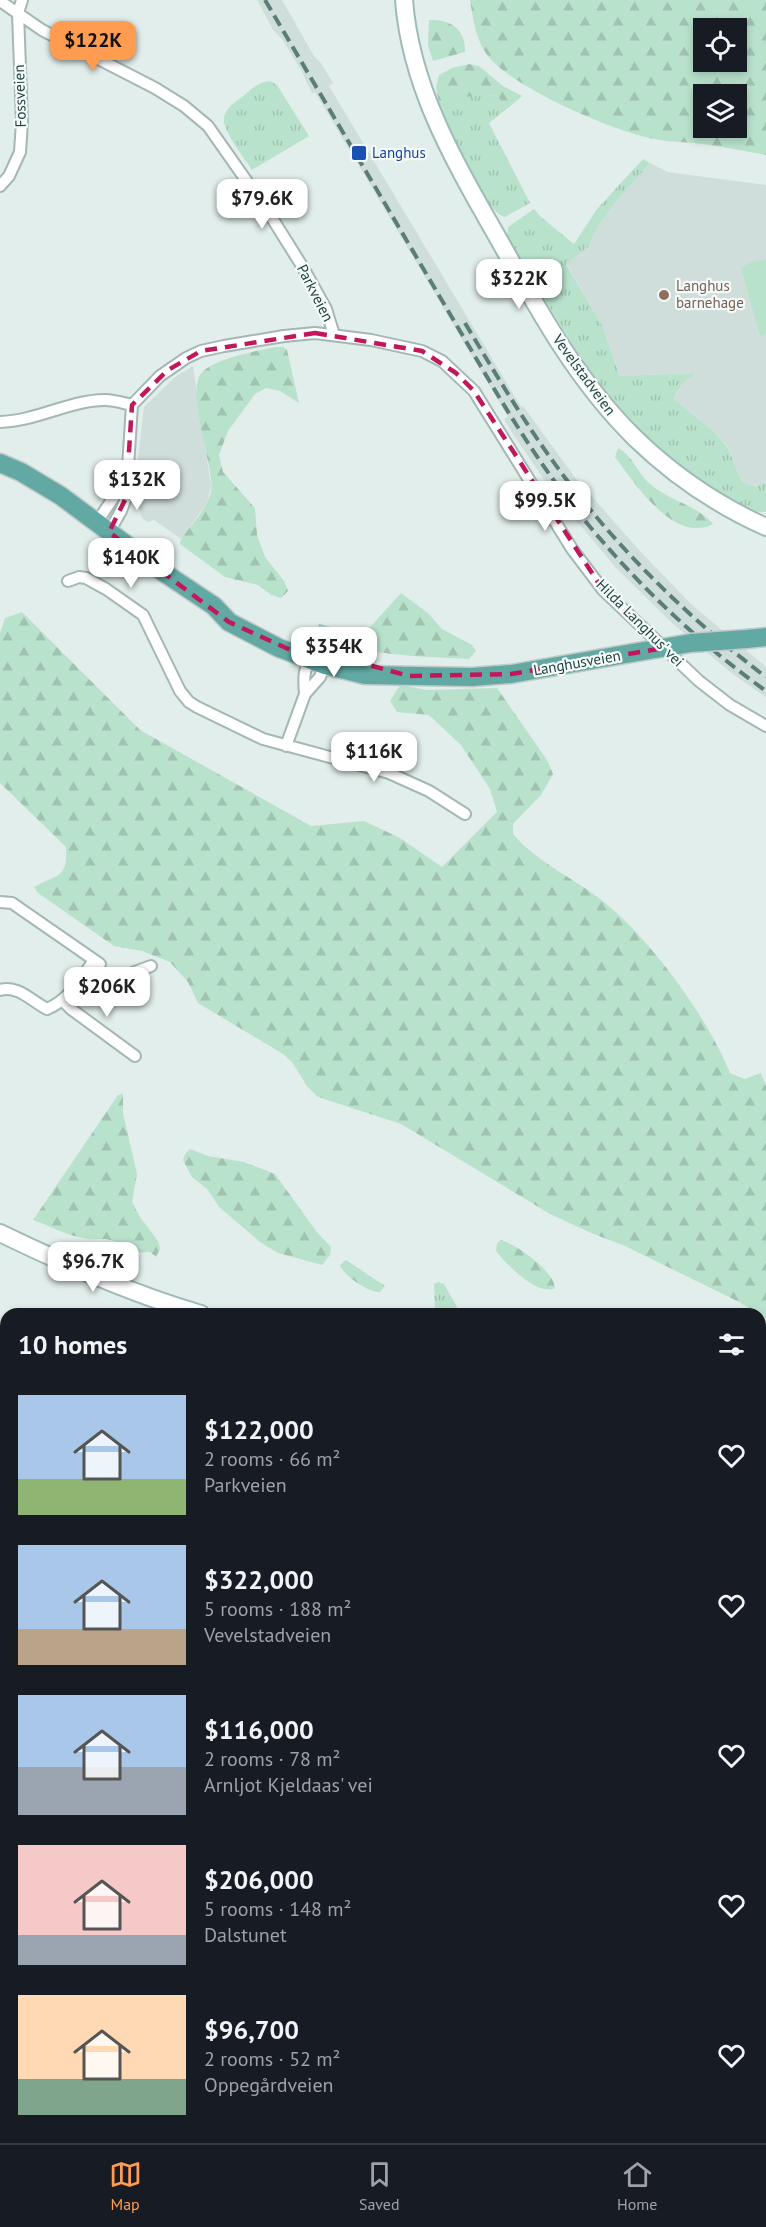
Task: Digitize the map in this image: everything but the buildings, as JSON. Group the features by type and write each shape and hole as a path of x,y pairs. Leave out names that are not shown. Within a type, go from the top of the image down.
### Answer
{"main road":[{"name":"Vevelstadveien","path":"404,0 412,54 419,81 433,116 474,197 563,350 588,386 660,462 717,502 766,527"},
{"name":"Langhusveien","path":"0,463 47,487 189,591 214,606 229,622 279,648 319,659 368,664 395,674 450,678 533,671 691,643 763,640"},
{"path":"0,1233 66,1263 180,1308"}],"street":[{"name":"Fossveien","path":"0,186 9,176 20,152 22,122 18,13 22,0"},
{"name":"Parkveien","path":"0,1 42,30 155,88 184,106 207,126 261,201 302,267 326,309 334,335"},
{"name":"Hilda Langhus' vei","path":"132,405 168,370 201,351 284,336 315,333 371,340 422,351 442,361 474,391 572,549 603,590 699,681 730,705 766,726"},
{"path":"0,422 28,419 97,401 113,401 132,405 124,505 103,527"},
{"path":"103,527 126,479"},
{"path":"68,581 86,578 143,615 177,686 189,702 254,736 389,772 429,791 465,814"},
{"path":"286,746 305,694 320,676 319,659"},
{"path":"305,694 303,676 319,659"},
{"path":"0,902 12,903 97,962 62,1000 46,1009 16,989 0,990"},
{"path":"78,984 93,988 151,966"},
{"path":"62,1000 135,1056"}],"highlighted area":[{"path":"315,333 422,351 456,373 474,391 603,590 664,648 511,674 409,676 321,652 310,659 229,622 109,532 126,498 132,405 168,370 201,351"}],"shaded area":[{"path":"257,0 282,0 314,56 333,83 329,86 521,407 523,406 574,476 639,550 691,604 766,667 766,697 734,675 673,624 617,569 554,494 511,431 504,419 508,417 315,92 312,93 301,70 282,39 273,30"},
{"name":"Langhus barnehage","path":"650,163 668,172 766,185 766,482 756,487 742,482 728,447 713,431 673,398 683,383 695,373 620,376 602,325 566,263 589,246 597,228 614,204"},
{"path":"193,366 211,486 207,503 181,539 154,520 148,522 142,518 138,506 136,476 144,407 175,377"}],"green space":[{"path":"470,0 766,0 766,155 703,144 649,138 585,116 514,79 485,52 475,27"},
{"path":"429,20 444,21 455,27 463,37 465,52 433,61 428,45"},
{"path":"469,64 479,66 503,86 522,96 508,108 497,96 481,95 454,101 440,109 436,87 439,75 452,68"},
{"path":"270,81 277,85 309,136 252,170 226,129 224,117 231,106 252,89"},
{"path":"476,94 497,96 508,108 489,123 530,203 505,217 486,201 458,152 440,109 453,100"},
{"path":"643,159 650,163 614,204 597,228 589,246 566,264 602,325 620,376 696,373 683,383 673,398 713,431 728,448 742,482 756,487 766,482 766,512 742,508 716,492 671,460 629,419 587,369 507,237 508,227 534,209 574,244 597,209"},
{"path":"766,259 766,334 760,336 741,268 749,263"},
{"path":"283,347 287,350 299,403 280,391 266,388 255,394 228,431 219,455 223,472 255,508 257,535 265,557 284,581 288,591 281,598 271,595 258,585 225,577 180,544 181,539 206,505 211,492 211,477 197,403 199,377 204,371 221,361"},
{"path":"618,448 627,455 649,483 699,512 713,524 698,528 684,526 656,508 615,457"},
{"path":"401,593 428,613 442,629 472,645 476,651 469,659 390,654 352,646 316,632 319,624 363,635"},
{"path":"22,612 140,730 311,826 364,821 400,838 442,867 497,812 490,789 461,745 429,715 397,712 390,701 400,685 427,690 497,688 547,760 553,774 541,795 513,824 513,834 545,862 593,893 640,937 659,958 693,1005 708,1028 730,1073 745,1079 761,1073 766,1086 766,1308 749,1308 625,1246 550,1214 401,1124 318,1097 307,1086 292,1062 283,1054 198,1003 188,982 170,962 142,951 114,946 38,893 34,887 55,877 63,870 66,847 0,783 0,633 5,618"},
{"path":"123,1094 123,1113 137,1174 132,1202 158,1241 160,1249 156,1257 150,1252 131,1253 110,1240 72,1236 33,1220 118,1095"},
{"path":"190,1149 208,1156 244,1162 275,1174 316,1231 331,1247 330,1255 322,1265 278,1253 260,1242 219,1207 208,1190 192,1177 183,1160"},
{"path":"501,1240 516,1247 542,1267 553,1281 555,1288 548,1290 531,1284 507,1264 496,1251 497,1243"},
{"path":"346,1260 385,1286 380,1292 375,1292 357,1283 346,1274 340,1265"},
{"path":"438,1282 444,1284 458,1308 435,1308 434,1284"}],"railway":[{"path":"265,0 501,401 560,489 606,545 655,598 709,647 766,691"},
{"path":"465,323 555,464 613,537 686,611 766,677"}],"place":[{"name":"Langhus","path":"359,153"},
{"name":"Langhus barnehage","path":"664,295"}]}
